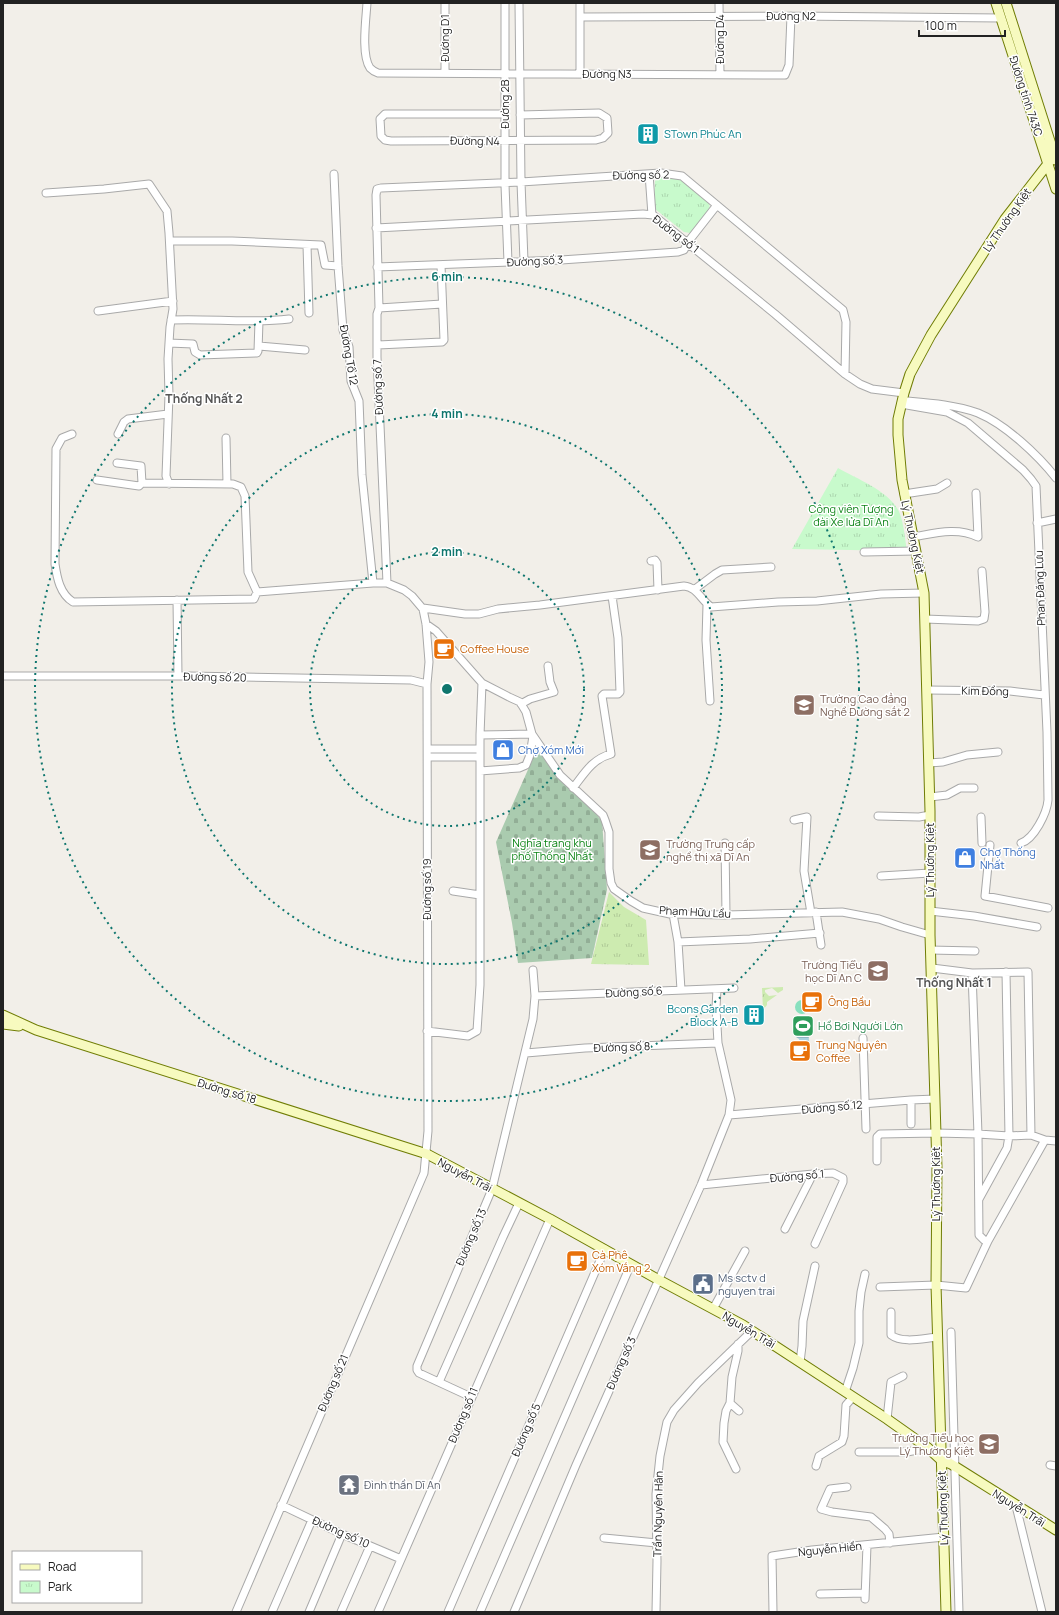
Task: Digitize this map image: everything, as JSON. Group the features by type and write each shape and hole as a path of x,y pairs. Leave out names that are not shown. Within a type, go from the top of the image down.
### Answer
{"main road":[{"name":"Đường tỉnh 743C","path":"996,3 1006,17 1053,160 1056,189"},
{"name":"Đường tỉnh 743C","path":"1006,3 1006,17"},
{"name":"Lý Thường Kiệt","path":"946,1612 936,1285 936,1133 932,968 930,950 930,797 924,593 904,494 900,464 898,419 902,399 915,363 1005,219 1053,160"},
{"name":"Đường số 18","path":"3,1015 28,1028"},
{"name":"Đường số 18","path":"3,1024 28,1028 427,1154"},
{"name":"Nguyễn Trãi","path":"427,1154 550,1219 752,1331 844,1392 888,1419 928,1448 941,1460 955,1466 1056,1530"}],"street":[{"name":"Đường N3","path":"367,3 365,47 366,61 370,69 378,73 785,75 790,66 791,16"},
{"name":"Đường D1","path":"445,3 445,73"},
{"name":"Đường 2B","path":"505,3 506,182"},
{"name":"Đường 2B","path":"519,3 521,182"},
{"path":"580,3 580,74"},
{"name":"Đường D4","path":"720,3 720,75"},
{"name":"Đường N2","path":"581,18 791,16 1006,17"},
{"name":"Đường N4","path":"505,114 390,113 385,114 380,119 381,136 385,140 391,142 413,140 505,142 596,140 603,138 608,133 608,118 599,113 520,115"},
{"name":"Đường số 2","path":"376,191 381,188 521,182 666,173 682,176 842,310 846,322 845,374"},
{"name":"Đường Tổ 12","path":"334,174 338,266 343,330 349,347 351,381 359,401 362,475 373,583"},
{"path":"649,174 652,215"},
{"path":"506,182 508,262"},
{"path":"521,182 524,261"},
{"path":"46,193 149,184 167,211 173,301 169,343 166,476 169,484"},
{"name":"Đường số 7","path":"376,191 379,308 377,314 377,364 387,584"},
{"name":"Đường số 3","path":"377,267 508,262 678,252 684,250 688,242 717,205"},
{"name":"Đường số 1","path":"376,228 522,222 643,214 652,215 659,218 845,374 860,384 902,399"},
{"path":"170,241 232,241 321,245 325,265 338,266"},
{"path":"307,245 310,313"},
{"path":"378,345 442,342 444,340 441,265"},
{"path":"98,311 173,301"},
{"path":"379,308 442,304"},
{"path":"171,320 198,318 259,321 289,319"},
{"path":"169,343 193,344 195,352 200,355 255,353 258,352 259,346 259,321"},
{"path":"259,346 305,350"},
{"path":"902,399 957,407 978,414 1007,431 1024,444 1056,478"},
{"name":"Phan Đăng Lưu","path":"902,399 948,412 968,423 1013,461 1036,486 1046,731 1047,809 1043,818 1027,841 1021,843"},
{"path":"118,434 124,422 128,419 168,414"},
{"path":"72,434 62,438 56,449 55,564 58,580 66,598 73,602 254,599 257,592 248,572 245,496 241,487 227,484 142,483 139,486 97,480"},
{"path":"226,438 227,484"},
{"path":"117,463 142,466 142,483"},
{"path":"904,494 937,489 947,482"},
{"path":"913,537 954,530 969,532 978,537 976,493"},
{"path":"1037,523 1056,520"},
{"path":"864,552 916,551"},
{"path":"651,561 657,562 658,590"},
{"path":"695,589 722,570 771,567"},
{"path":"925,619 978,621 984,619 985,612 982,571"},
{"path":"257,592 373,583 387,584 404,590 423,608 466,614 479,614 498,609 684,586 695,589 711,607 778,602 817,602 880,594 924,593"},
{"path":"573,788 596,760 611,754 602,696 604,694 618,694 620,692 618,638 612,596"},
{"path":"178,600 178,676"},
{"path":"708,604 706,640 710,701"},
{"name":"Đường số 19","path":"423,608 426,624 429,662 427,684 427,1154"},
{"path":"426,624 436,631 482,683 521,704 530,699 554,692 550,682 548,666"},
{"name":"Đường số 20","path":"3,676 178,676 411,680 427,684"},
{"path":"427,1031 468,1036 477,1031 480,985 480,735 482,683"},
{"name":"Kim Đồng","path":"926,690 1010,691 1044,695"},
{"name":"Phạm Hữu Lầu","path":"521,704 526,712 532,735 560,775 602,815 605,820 609,832 609,868 611,883 614,889 643,908 673,914 726,915 842,912 879,919 930,934"},
{"path":"480,735 532,735 530,755 526,765 519,768 480,771"},
{"path":"428,749 480,749"},
{"path":"929,763 943,762 967,755 998,752"},
{"path":"428,757 480,757"},
{"path":"930,797 947,795 960,788 974,788"},
{"path":"878,816 919,817 930,815"},
{"path":"981,817 982,843"},
{"path":"794,820 807,818 804,870 820,933 821,945"},
{"path":"725,843 726,915"},
{"path":"990,844 985,896 1048,908"},
{"path":"882,876 930,873"},
{"path":"453,891 480,895"},
{"path":"930,911 974,916 1037,927"},
{"path":"673,914 678,942 681,990"},
{"path":"678,942 820,933"},
{"path":"930,950 975,952"},
{"path":"932,968 972,972 1028,972 1031,1135"},
{"name":"Đường số 13","path":"471,1397 419,1373 417,1370 419,1361 492,1189 533,1019 535,996 533,970"},
{"path":"972,972 978,1134 979,1235 984,1240 988,1241"},
{"path":"979,1200 1007,1148 1009,1136 1006,972"},
{"name":"Đường số 6","path":"535,996 734,988"},
{"name":"Đường số 3","path":"514,1612 576,1464 701,1185 729,1115 731,1100 718,1043 716,1008 717,989"},
{"path":"863,1038 866,1129"},
{"name":"Đường số 8","path":"526,1053 584,1048 718,1043"},
{"name":"Đường số 12","path":"729,1115 866,1103 935,1099"},
{"path":"911,1100 911,1124"},
{"path":"876,1161 878,1135 936,1133 1009,1136 1031,1135 1056,1142"},
{"path":"880,1286 936,1285 966,1288 988,1241 1045,1140"},
{"name":"Đường số 21","path":"236,1612 424,1173 427,1154"},
{"path":"784,1229 813,1174"},
{"name":"Đường số 1","path":"701,1185 813,1174 836,1174 844,1180 815,1244"},
{"path":"439,1382 519,1203"},
{"name":"Đường số 11","path":"378,1612 550,1219"},
{"name":"Đường số 5","path":"448,1612 605,1249"},
{"path":"713,1309 745,1251"},
{"path":"480,1612 630,1264"},
{"path":"800,1362 803,1321 815,1266"},
{"path":"844,1392 853,1368 859,1343 859,1311 865,1274"},
{"path":"891,1312 890,1332 894,1337 905,1340 938,1337"},
{"name":"Trần Nguyên Hãn","path":"656,1612 656,1494 660,1456 667,1422 674,1410 698,1383 752,1331"},
{"path":"951,1332 958,1612"},
{"path":"736,1468 723,1442 726,1411 730,1402 738,1344"},
{"path":"888,1419 891,1382 903,1376"},
{"path":"816,1466 819,1456 842,1442 844,1436 846,1405 853,1397"},
{"path":"730,1402 739,1410"},
{"path":"859,1452 907,1452 928,1448"},
{"path":"847,1487 830,1489 821,1509 832,1512 871,1517 885,1529 890,1538 890,1543"},
{"name":"Đường số 10","path":"281,1505 342,1534 401,1559"},
{"path":"1016,1506 1042,1612"},
{"path":"272,1612 312,1520"},
{"path":"309,1612 342,1534"},
{"name":"Nguyễn Hiền","path":"773,1612 772,1556 812,1550 944,1537"},
{"path":"604,1538 657,1543"},
{"path":"820,1594 865,1596 867,1545"},
{"path":"341,1612 370,1546"}],"green space":[{"path":"660,177 681,179 709,202 710,210 690,233 684,232 655,209 655,181"},
{"name":"Công viên Tượng đài Xe lửa Dĩ An","path":"838,468 873,487 890,499 896,506 900,514 907,551 792,549"},
{"name":"Nghĩa trang khu phố Thống Nhất","path":"538,747 602,821 607,890 592,958 518,963 512,923 496,842"},
{"path":"609,892 624,907 646,920 649,965 591,964"},
{"path":"783,987 783,990 778,993 772,988 765,990 769,996 777,995 767,1002 767,1005 763,1010 762,988"},
{"path":"799,1000 805,1000 809,1004 809,1010 805,1014 799,1014 795,1010 795,1004"}],"water":[{"name":"Hồ Bơi Người Lớn","path":"798,1020 808,1020 809,1042 800,1043 799,1039 796,1037 795,1034 798,1031"}],"place":[{"name":"STown Phúc An","path":"648,134"},
{"name":"Coffee House","path":"444,649"},
{"name":"Trường Cao đẳng Nghề Đường sắt 2","path":"804,705"},
{"name":"Chợ Xóm Mới","path":"503,750"},
{"name":"Trường Trung cấp nghề thị xã Dĩ An","path":"650,850"},
{"name":"Chợ Thống Nhất","path":"965,858"},
{"name":"Trường Tiểu học Dĩ An C","path":"878,971"},
{"name":"Ông Bầu","path":"812,1002"},
{"name":"Bcons Garden Block A-B","path":"754,1015"},
{"name":"Hồ Bơi Người Lớn","path":"803,1026"},
{"name":"Trung Nguyên Coffee","path":"800,1051"},
{"name":"Cà Phê Xóm Vắng 2","path":"577,1261"},
{"name":"Ms sctv d nguyen trai","path":"703,1284"},
{"name":"Trường Tiểu học Lý Thường Kiệt","path":"989,1444"},
{"name":"Đình thần Dĩ An","path":"349,1485"}],"district":[{"name":"Thống Nhất 2","path":"204,399"},
{"name":"Thống Nhất 1","path":"954,983"}]}
